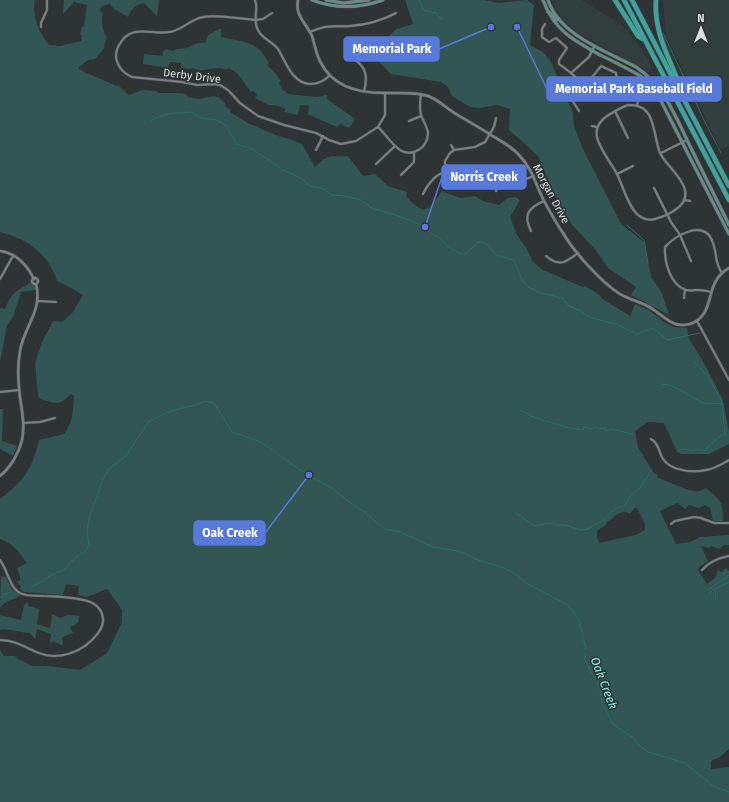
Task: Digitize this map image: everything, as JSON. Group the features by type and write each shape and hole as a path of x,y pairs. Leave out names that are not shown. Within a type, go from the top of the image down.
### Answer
{"highway":[{"path":"615,0 638,36 644,40"},
{"path":"624,0 729,200"},
{"path":"632,0 729,186"},
{"path":"656,0 656,14 659,32 678,81 678,87"}],"main road":[{"path":"312,0 334,6 350,7 383,0"},
{"path":"326,0 348,3 369,0"},
{"path":"543,0 555,23 569,38 639,75 658,95 729,234"},
{"path":"548,0 559,20"},
{"path":"548,12 575,34 636,67 649,76 662,93 729,225"}],"street":[{"path":"41,27 41,23 47,10 47,0"},
{"path":"255,0 257,8 255,20 258,31 278,49 296,79 308,84 315,84 330,76"},
{"name":"Morgan Drive","path":"298,0 297,6 300,18 310,32 321,64 330,76 346,86 364,92 421,94 436,99 456,114 509,146 519,154 534,176 544,200 563,234 599,277 611,288 631,300 648,306 668,321 682,325 697,321"},
{"path":"255,20 266,18 272,13"},
{"path":"310,32 324,26 348,26 363,24 396,13"},
{"name":"Derby Drive","path":"255,20 207,16 195,19 185,26 170,32 142,30 134,32 126,36 118,46 116,56 117,62 124,72 132,77 197,85 216,84 222,86 230,91 240,103 258,116 284,126 316,133 334,142 348,144 356,141 378,127"},
{"path":"545,24 542,29 542,36 549,42 556,38 567,48 559,62 561,66 571,73 586,85 601,96 617,88 618,84 616,73 601,66 586,85"},
{"path":"571,73 589,57 595,46"},
{"path":"346,53 357,61 365,71 366,84 364,92"},
{"path":"579,111 572,100 590,88"},
{"path":"385,93 385,115 378,127 385,133 394,147 403,151 414,152 422,148 427,138 427,128 421,116 419,102 421,94"},
{"path":"637,106 638,100"},
{"path":"628,105 637,106 642,107 649,114 660,153 684,186 685,195 684,200 676,210 648,222 634,210 617,174 597,140 596,131 602,119 615,111 628,105"},
{"path":"615,111 628,138"},
{"path":"409,121 421,116"},
{"path":"496,118 496,122 485,142 471,148 454,150 445,161 445,172 449,179 454,183 464,185 489,181 512,184 534,176"},
{"path":"592,126 597,127"},
{"path":"316,150 322,136"},
{"path":"660,153 687,140"},
{"path":"451,145 454,150"},
{"path":"376,164 394,147"},
{"path":"401,175 414,162 414,152"},
{"path":"617,174 633,166"},
{"path":"495,170 498,175 496,191"},
{"path":"423,194 433,178 439,173 445,172"},
{"path":"470,175 472,184"},
{"path":"654,188 666,214 680,235 691,261"},
{"path":"531,231 526,219 527,214 536,204 544,200"},
{"path":"684,200 690,201"},
{"path":"711,292 685,290 676,284 665,260 664,247 673,239 691,230 702,230 708,235 712,242 717,264 722,273"},
{"path":"0,250 13,255 24,263 34,278 32,282 36,284 38,301 33,317 23,338 18,366 23,423 22,440 9,468 0,476"},
{"path":"546,256 555,262 560,263 566,262 578,253"},
{"path":"0,279 13,255"},
{"path":"729,268 722,273 715,282 707,309 697,321 729,380"},
{"path":"684,298 685,290"},
{"path":"38,301 56,302"},
{"path":"0,392 19,390"},
{"path":"23,423 40,422 55,418"},
{"path":"651,438 657,443 664,461 675,468 699,471 707,470 718,467 729,460"},
{"path":"671,524 675,521 694,517 714,523 729,523"},
{"path":"702,570 714,561 722,557 729,556"},
{"path":"0,560 8,573 12,586 18,592 25,595 54,597 93,603 101,611 104,619 99,632 89,643 76,652 64,655 42,655 18,643 0,640"}],"shaded area":[{"path":"0,0 35,0 35,18 42,35 49,45 60,46 81,41 82,35 80,34 82,27 84,26 87,5 74,2 63,14 64,0 159,0 157,16 144,3 134,7 128,17 114,9 110,4 100,8 100,11 103,13 102,26 107,38 104,45 105,47 95,59 88,60 78,68 84,72 117,86 118,85 129,95 142,90 156,91 159,93 186,94 188,97 199,99 214,96 220,98 225,103 225,106 231,110 230,112 248,123 278,136 302,144 315,167 327,158 333,156 348,156 363,176 375,174 388,186 407,192 406,196 412,203 422,209 429,207 442,191 460,198 475,196 483,201 499,205 508,198 516,197 520,200 510,217 517,235 527,249 533,262 543,270 583,287 585,286 630,316 635,304 649,310 673,327 687,328 689,339 703,361 723,400 729,432 729,444 709,454 681,454 677,452 664,423 648,422 635,431 638,447 653,472 658,475 657,477 691,490 700,491 706,488 722,505 723,521 713,521 710,508 705,505 699,508 689,505 685,509 677,503 660,511 676,544 690,542 700,537 729,535 729,545 724,545 719,549 712,546 709,548 701,546 708,561 699,567 698,570 707,584 715,578 718,570 721,572 726,568 729,571 729,749 720,757 711,761 711,769 729,767 729,802 0,802 0,650 4,656 15,656 32,666 48,666 80,670 107,653 122,622 122,610 107,589 87,597 78,595 79,586 66,584 63,595 24,592 20,589 21,586 17,582 20,580 20,577 17,568 27,563 18,551 0,539 0,499 26,474 30,467 39,440 64,434 71,420 74,396 71,394 58,403 40,399 38,396 35,363 42,342 53,321 62,322 73,312 83,295 57,281 48,263 35,249 19,238 0,232","holes":["635,508 637,508 645,524 645,530 635,535 599,543 597,537 599,529 620,513 625,512 630,514"]},
{"path":"405,0 484,0 499,3 527,0 534,5 530,45 543,52 550,60 573,113 574,126 583,149 621,224 644,242 651,277 662,293 669,315 631,295 636,287 608,268 594,248 572,225 554,193 538,156 509,130 510,109 497,105 480,108 470,107 452,96 448,87 441,82 391,74 364,47 386,39 396,29 413,24"},
{"path":"551,0 582,0 623,26 641,48 652,67 648,73 644,69 580,34 564,22"},
{"path":"663,0 729,0 729,146 721,150 666,35"},
{"path":"221,28 221,37 247,43 260,50 269,63 267,65 281,81 279,83 282,89 288,94 317,97 327,95 327,99 354,118 353,123 349,128 340,124 337,127 308,115 309,106 300,105 298,115 284,112 285,109 278,106 269,105 255,98 257,95 253,91 251,92 237,73 228,68 227,70 219,68 197,70 193,68 181,68 181,63 170,62 168,68 143,64 144,54 163,56 162,53 165,49 173,51 187,48 198,43 205,43 208,35"},
{"path":"31,283 35,286 36,290 21,292 13,317 7,326 0,362 0,308 5,309 15,293"},
{"path":"0,409 3,409 2,441 17,446 13,456 0,449"},
{"path":"1,576 6,577 13,589 20,595 6,602 0,608"},
{"path":"27,602 29,606 39,609 37,624 50,628 52,614 60,618 68,615 79,616 78,623 70,627 73,633 62,637 63,645 53,641 50,644 51,634 37,629 35,639 30,633 0,630 0,615 21,620 24,605"}],"waterway":[{"path":"419,0 424,10 436,13 438,17 442,19"},
{"path":"663,33 721,153"},
{"path":"151,121 165,115 192,112 201,118 217,120 227,126 236,144 252,149 283,170 301,178 310,186 323,189 332,195 345,196 361,200 373,209 407,219 425,227 452,249 461,254 467,253 478,242 486,244 496,255 514,260 522,280 528,287 541,293 562,298 569,306 592,318 616,324 637,334 653,328 667,340 700,333"},
{"path":"627,225 644,240 648,263"},
{"path":"695,362 709,378 722,402 725,436"},
{"path":"661,384 677,388 704,403 722,404"},
{"name":"Oak Creek","path":"31,587 51,575 64,570 72,561 87,549 89,544 87,531 89,518 104,477 110,468 126,456 149,421 171,411 205,401 214,403 232,432 261,442 306,474 332,488 385,529 400,532 433,547 458,551 481,561 504,568 515,574 526,583 564,603 572,609 579,621 586,649"},
{"path":"520,411 570,428 583,430 584,427 592,429 594,427 599,429 605,428 606,431 611,429 633,434"},
{"path":"679,450 684,449 694,451 696,449 706,451 707,448 721,435"},
{"path":"516,513 534,526 549,523 565,525 581,530 588,529 599,522 602,522 615,509 625,506 629,498 642,486 643,481 652,469"},
{"path":"723,575 726,572 729,572"},
{"path":"708,590 729,575"},
{"path":"715,600 715,589 729,582"},
{"path":"709,593 715,589"},
{"name":"Oak Creek","path":"0,598 11,592"},
{"name":"Oak Creek","path":"585,653 585,661 600,688 602,704 613,724 632,737 648,752 685,763 713,786 729,792"}],"place":[{"name":"Memorial Park","path":"491,27"},
{"name":"Memorial Park Baseball Field","path":"517,27"},
{"name":"Norris Creek","path":"425,227"},
{"name":"Oak Creek","path":"309,475"}]}
